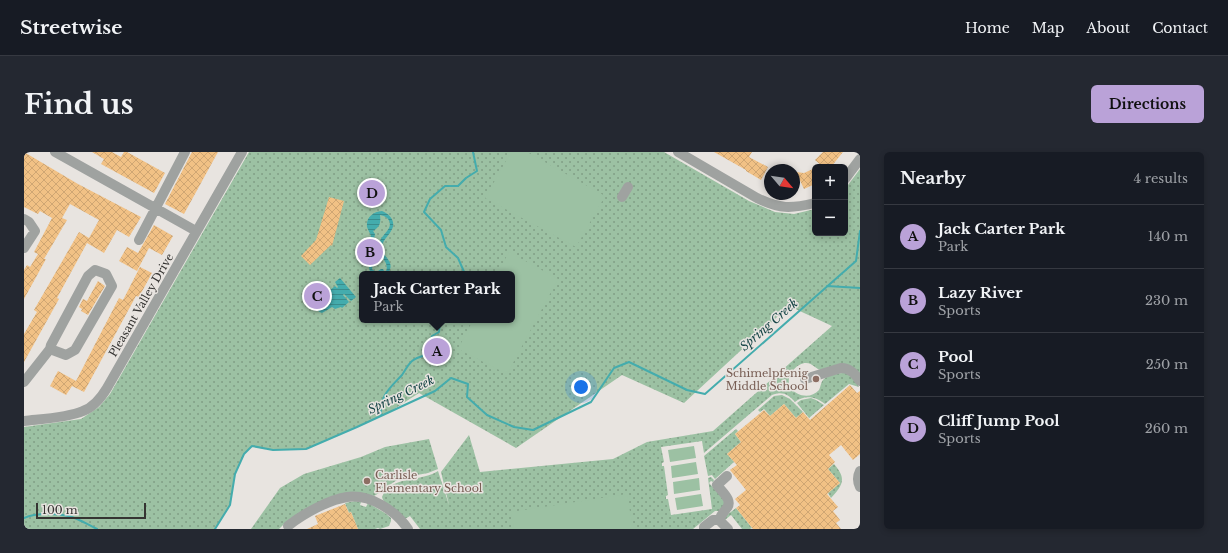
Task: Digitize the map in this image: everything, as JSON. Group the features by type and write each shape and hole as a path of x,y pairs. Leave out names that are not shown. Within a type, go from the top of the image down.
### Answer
{"street":[{"path":"55,152 196,231"},
{"path":"139,240 185,152"},
{"name":"Pleasant Valley Drive","path":"24,421 68,415 82,411 92,406 100,399 242,152"},
{"path":"678,152 771,205 781,207 812,204"},
{"path":"848,175 860,160"},
{"path":"622,197 628,187"},
{"path":"24,219 29,222 35,231 24,248"},
{"path":"24,382 50,350 51,345 88,276 95,270 106,274 112,286 75,350 66,355 50,350"},
{"path":"805,379 845,368 853,373 860,381"},
{"path":"860,471 857,476 860,487"},
{"path":"720,520 722,513 728,508 729,500 717,485 727,476"},
{"path":"288,526 312,510 334,500 347,497 362,498 375,502 402,521 408,529"},
{"path":"704,529 704,527 713,520 720,520 728,529"}],"green space":[{"path":"249,152 664,152 749,201 775,212 794,214 812,210 812,236 848,236 848,185 860,169 860,376 853,369 844,365 822,370 806,363 795,368 789,379 790,387 796,393 804,396 816,393 825,378 835,374 847,373 859,387 849,384 825,404 810,397 803,398 795,402 790,397 782,393 772,395 704,453 702,441 661,447 664,462 662,463 662,466 664,466 668,495 666,496 666,499 668,499 671,515 712,509 708,478 711,477 714,480 713,482 711,481 709,483 723,498 724,507 720,511 715,511 693,529 420,529 410,516 405,519 389,507 382,497 386,490 392,485 407,480 424,477 438,471 449,505 441,472 469,435 480,472 613,459 647,442 713,431 832,326 789,306 684,403 622,375 516,448 419,393 391,411 306,449 273,450 252,446 244,454 235,474 230,505 215,529 24,529 24,427 81,419 99,407 110,394"},
{"path":"511,152 527,152 605,196 576,247 485,198"},
{"path":"509,252 558,279 507,374 458,349 471,323 515,323 515,271 499,271"},
{"path":"782,395 790,399 803,412 796,418 784,404 770,416 764,409 760,412 758,410 774,396"},
{"path":"811,398 824,405 809,418 797,403 801,400"},
{"path":"736,429 738,431 735,434 741,442 727,454 734,462 715,479 712,475 708,476 704,456"},
{"path":"429,439 438,469 428,473 397,480 374,496 358,494 285,523 279,529 251,529 280,488 304,474 361,457 385,447"},
{"path":"694,446 696,458 670,462 668,450"},
{"path":"696,462 698,474 672,478 671,466"},
{"path":"834,464 842,477 842,481 839,489 831,498 828,493 840,483 828,469"},
{"path":"699,478 700,490 674,494 673,482"},
{"path":"627,494 633,529 514,529 511,512"},
{"path":"701,494 703,506 677,510 675,498"},
{"path":"355,501 361,502 360,505 366,507 368,503 385,513 391,518 389,526 380,529 358,529 351,512 349,513 345,503"},
{"path":"736,508 752,528 742,529 731,515 725,520 723,518"}],"water":[{"path":"365,181 384,193 384,201 382,204 380,205 376,201 369,204 364,195 359,194 358,189"},
{"path":"382,211 388,214 393,222 393,228 382,245 384,255 391,266 389,271 386,271 387,266 379,248 381,239 390,225 385,216 380,215 380,224 373,231 375,234 373,244 376,256 372,269 374,271 370,271 369,269 372,256 370,254 364,254 362,244 368,241 371,236 367,223 369,218"},
{"path":"340,278 356,297 351,301 344,294 343,295 349,302 342,308 335,309 332,307 322,313 320,312 308,300 309,298 314,293 323,292 326,298 329,299 331,295 329,291 335,286 337,288 338,287 335,282"}],"building":[{"path":"24,152 78,184 141,217 129,237 117,230 104,253 87,243 57,298 59,299 24,362 24,334 37,312 34,310 79,232 89,238 99,220 70,204 62,218 67,220 44,259 46,259 24,299 24,270 27,265 30,267 38,254 34,252 52,218 40,211 38,214 24,207"},
{"path":"92,152 112,152 121,157 124,152 127,152 165,173 154,193 101,164 104,159"},
{"path":"192,152 218,152 184,214 165,204"},
{"path":"714,152 752,152 749,157 764,165 764,174 761,180"},
{"path":"823,152 843,152 833,164 820,164 815,160"},
{"path":"812,169 812,185 804,189 800,180 800,172 804,173"},
{"path":"329,197 344,201 332,246 331,245 310,265 301,256 316,240"},
{"path":"154,225 173,236 162,255 149,248 137,271 119,261 127,247 138,253"},
{"path":"140,267 152,273 139,297 136,296 84,392 72,386 66,395 50,386 58,371 76,381 119,298 123,300"},
{"path":"98,281 105,286 88,315 81,311 82,309 79,307 83,299 87,301"},
{"path":"850,385 857,393 860,391 860,454 853,460 841,445 829,455 835,462 828,469 840,483 827,494 838,507 833,511 840,520 836,523 841,529 753,529 736,508 740,505 735,499 746,490 730,470 737,465 727,454 741,442 735,434 764,410 770,416 784,404 796,418 803,412 810,420"},
{"path":"345,504 349,513 351,512 358,529 307,529 318,524 315,516"}],"waterway":[{"path":"464,271 458,258 446,247 441,230 424,212 430,199 445,186 458,186 466,178 477,171 473,152"},
{"name":"Spring Creek","path":"215,529 230,505 235,474 244,454 252,446 273,450 306,449 435,391 451,378 468,384 467,397 487,415 514,427 533,430 591,402 614,368 629,362 687,390 705,394 856,261 860,231"},
{"path":"827,286 860,288"},
{"path":"381,416 382,403 386,393 412,361 425,355 432,336 439,332 440,323"},
{"name":"Spring Creek","path":"24,518 43,514 65,515 97,529"}],"place":[{"name":"Cliff Jump Pool","path":"372,193"},
{"name":"Lazy River","path":"370,252"},
{"name":"Pool","path":"317,296"},
{"name":"Jack Carter Park","path":"437,351"},
{"name":"Schimelpfenig Middle School","path":"816,379"},
{"name":"Carlisle Elementary School","path":"367,481"}]}
